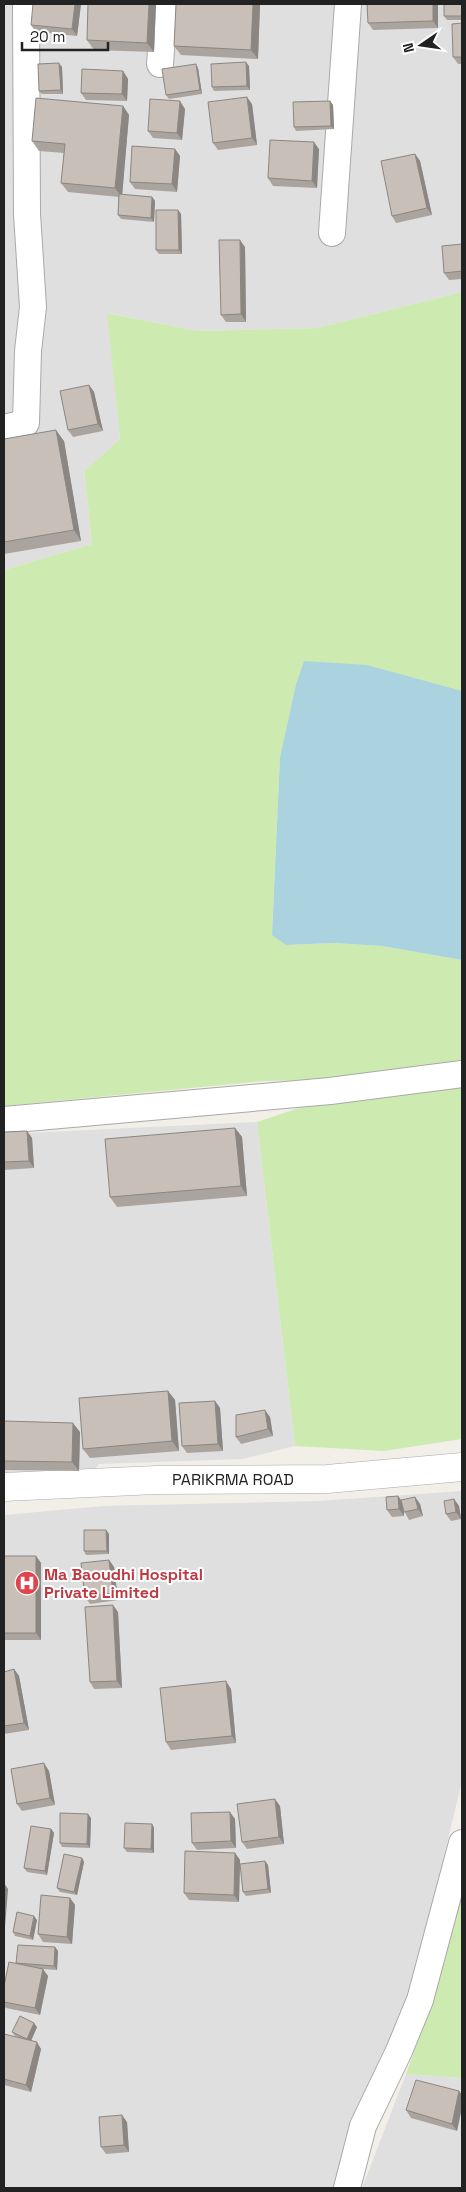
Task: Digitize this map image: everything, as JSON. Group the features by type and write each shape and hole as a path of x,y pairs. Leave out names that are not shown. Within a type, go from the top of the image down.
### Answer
{"street":[{"path":"4,428 26,423 28,351 33,306 27,214 26,4"},
{"path":"160,64 162,36 168,4"},
{"path":"332,233 348,4"},
{"path":"4,1120 330,1091 462,1074"},
{"name":"PARIKRMA ROAD","path":"4,1488 156,1480 327,1479 462,1467"},
{"path":"347,2188 363,2126 420,2000 462,1844"}],"shaded area":[{"path":"4,4 462,4 462,292 317,328 198,331 108,313 120,439 84,471 92,544 4,570"},
{"path":"257,1122 295,1446 243,1459 99,1464 89,1477 4,1479 4,1134"},
{"path":"462,1491 462,1781 417,1976 338,2188 4,2188 4,1515 103,1506 318,1501"},
{"path":"406,2074 462,2078 462,2188 362,2188"}],"green space":[{"path":"462,292 462,691 304,661 296,684 280,757 272,934 286,945 334,943 382,946 462,960 462,1069 356,1079 265,1081 4,1106 4,570 92,544 84,471 120,439 107,313 198,331 317,328"},
{"path":"462,1085 462,1439 384,1451 295,1446 257,1122 308,1105"},
{"path":"462,1885 462,2078 406,2074 435,1993"}],"water":[{"path":"304,661 367,665 462,691 462,960 382,946 334,943 286,945 272,935 280,757 296,684"}],"building":[{"path":"33,4 75,4 72,29 31,25"},
{"path":"88,4 149,4 147,43 87,40"},
{"path":"176,4 253,4 251,50 174,46"},
{"path":"367,4 433,4 433,21 368,23"},
{"path":"444,4 462,4 462,16 444,16"},
{"path":"462,23 462,57 453,57 452,24"},
{"path":"246,62 247,86 212,87 211,64"},
{"path":"59,63 61,90 39,91 38,64"},
{"path":"196,64 200,90 166,95 162,69"},
{"path":"82,69 123,71 122,94 81,93"},
{"path":"247,97 252,138 213,143 208,102"},
{"path":"36,98 123,106 115,188 61,183 65,144 32,141"},
{"path":"150,99 180,101 177,133 148,131"},
{"path":"330,101 331,126 294,127 293,102"},
{"path":"270,140 314,142 312,181 268,178"},
{"path":"132,146 175,149 172,184 130,182"},
{"path":"415,154 427,208 392,216 381,161"},
{"path":"119,194 152,197 151,218 118,215"},
{"path":"156,210 178,210 179,250 156,250"},
{"path":"219,240 240,240 241,314 221,315"},
{"path":"462,244 462,271 444,273 442,246"},
{"path":"89,385 98,424 68,430 60,391"},
{"path":"56,430 74,530 4,542 4,439"},
{"path":"235,1128 241,1186 110,1197 105,1139"},
{"path":"27,1131 29,1161 4,1162 4,1132"},
{"path":"168,1391 172,1441 83,1449 79,1398"},
{"path":"215,1401 218,1444 182,1446 179,1403"},
{"path":"265,1410 268,1429 236,1437 236,1415"},
{"path":"4,1421 73,1423 72,1462 4,1461"},
{"path":"398,1496 399,1509 387,1510 386,1497"},
{"path":"415,1497 418,1509 404,1512 401,1500"},
{"path":"454,1499 456,1512 446,1514 444,1501"},
{"path":"84,1530 106,1530 107,1551 84,1551"},
{"path":"4,1556 36,1556 36,1633 4,1633"},
{"path":"109,1560 113,1593 85,1597 81,1563"},
{"path":"113,1605 117,1681 90,1682 85,1607"},
{"path":"14,1669 24,1723 4,1726 4,1672"},
{"path":"226,1681 232,1736 166,1742 160,1688"},
{"path":"44,1763 50,1798 17,1804 11,1769"},
{"path":"275,1799 279,1837 242,1842 237,1804"},
{"path":"230,1812 231,1841 192,1843 191,1813"},
{"path":"60,1813 88,1814 87,1844 60,1843"},
{"path":"125,1823 152,1824 151,1849 124,1848"},
{"path":"31,1826 51,1829 45,1871 24,1868"},
{"path":"185,1851 235,1853 234,1895 184,1893"},
{"path":"64,1854 82,1858 74,1892 57,1888"},
{"path":"265,1861 268,1889 243,1892 240,1864"},
{"path":"41,1895 70,1898 67,1937 38,1934"},
{"path":"17,1912 34,1916 30,1936 13,1932"},
{"path":"18,1945 55,1947 54,1966 16,1963"},
{"path":"9,1962 43,1969 35,2008 4,2002 4,1986"},
{"path":"20,2016 34,2023 27,2039 12,2032"},
{"path":"4,2034 37,2042 26,2085 4,2079"},
{"path":"416,2080 459,2091 452,2124 406,2110"},
{"path":"122,2115 124,2145 101,2147 99,2117"}],"place":[{"name":"Ma Baoudhi Hospital Private Limited","path":"27,1583"}]}
